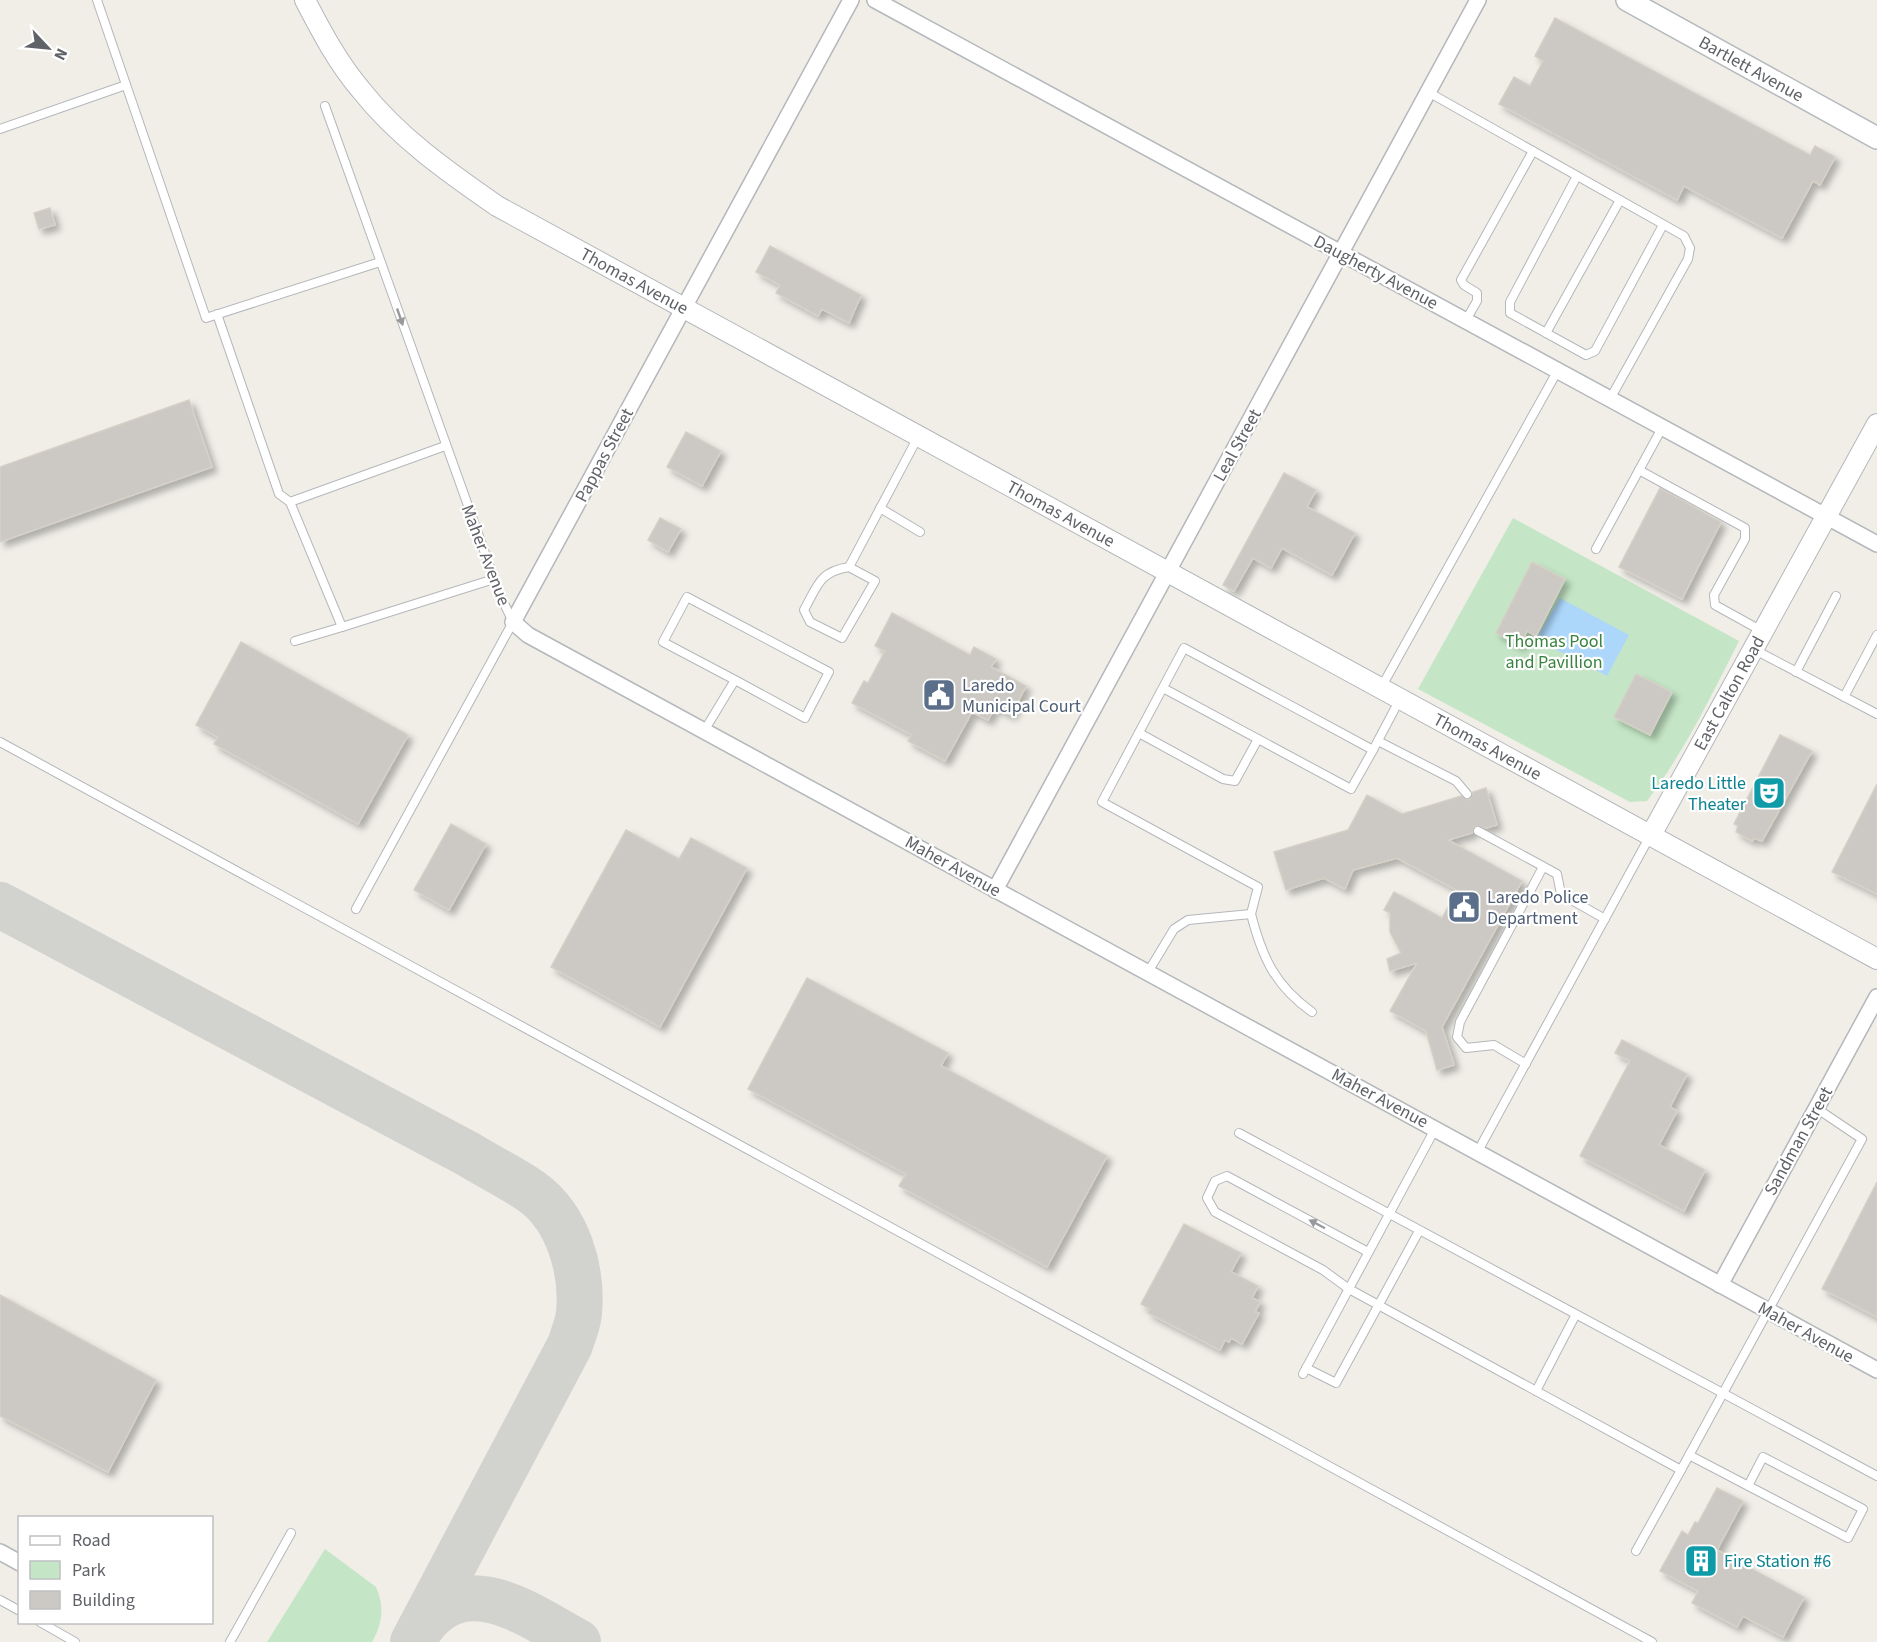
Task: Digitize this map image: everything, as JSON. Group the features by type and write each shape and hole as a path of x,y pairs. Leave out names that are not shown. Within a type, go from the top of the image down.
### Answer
{"main road":[{"name":"Bartlett Avenue","path":"1627,0 1877,138"}],"street":[{"name":"Thomas Avenue","path":"305,0 327,41 361,90 404,135 450,174 537,230 1877,959"},
{"name":"Pappas Street","path":"513,622 851,0"},
{"name":"Daugherty Avenue","path":"874,0 1877,544"},
{"name":"Leal Street","path":"995,890 1478,0"},
{"name":"East Calton Road","path":"1651,835 1877,424"},
{"name":"Maher Avenue","path":"513,622 528,635 1877,1370"},
{"name":"Sandman Street","path":"1720,1285 1877,997"},
{"path":"0,1552 18,1562"}],"lane":[{"path":"97,0 206,318 380,262"},
{"path":"0,129 126,86"},
{"path":"1428,92 1684,236 1690,248 1688,259 1610,399"},
{"name":"Maher Avenue","path":"325,106 445,446 494,579 513,622"},
{"path":"1466,321 1477,301 1477,293 1464,285 1461,280 1533,151"},
{"path":"1577,176 1510,302 1510,313 1586,355 1595,351 1664,225"},
{"path":"1546,333 1620,200"},
{"path":"217,314 279,494 290,502 342,627"},
{"path":"1381,688 1557,370"},
{"path":"1596,549 1662,428"},
{"path":"849,567 918,436"},
{"path":"290,502 445,446"},
{"path":"1639,470 1745,528 1745,539 1714,595 1715,605 1763,632"},
{"path":"880,508 920,532"},
{"path":"849,567 875,581 842,638 810,622 804,610 823,575 832,569 849,567"},
{"path":"295,641 494,579"},
{"path":"1796,672 1836,596"},
{"path":"687,597 829,672 805,718 735,680 663,642 687,597"},
{"name":"Pappas Street","path":"356,909 513,622"},
{"path":"1844,697 1877,635"},
{"path":"1312,1012 1291,997 1260,947 1251,914 1258,887 1102,802 1184,648 1374,750"},
{"path":"1753,649 1877,714"},
{"path":"704,731 735,680"},
{"path":"1163,688 1351,789 1400,699"},
{"path":"1138,733 1222,779 1235,781 1258,739"},
{"path":"1378,741 1456,781 1467,794"},
{"path":"0,742 1652,1642"},
{"path":"1478,831 1557,874 1561,894 1605,920"},
{"name":"East Calton Road","path":"1478,1151 1651,835"},
{"path":"1526,1064 1494,1045 1466,1048 1457,1037 1460,1022 1543,867"},
{"path":"1148,972 1174,929 1188,920 1251,914"},
{"path":"1636,1551 1862,1139 1816,1108"},
{"path":"1419,1231 1336,1383 1304,1371 1435,1128"},
{"path":"1239,1133 1575,1316 1877,1476"},
{"path":"1368,1252 1227,1176 1215,1181 1207,1198 1215,1212 1323,1270 1349,1289 1681,1470"},
{"path":"1536,1391 1575,1316"},
{"path":"1689,1455 1748,1486 1848,1538 1863,1509 1763,1457 1748,1486"},
{"path":"230,1642 291,1533"},
{"path":"0,1600 18,1610"},
{"path":"42,1624 75,1642"}],"green space":[{"name":"Thomas Pool and Pavillion","path":"1513,518 1739,641 1685,743 1647,801 1630,802 1418,689"},
{"path":"325,1549 376,1587 381,1602 381,1616 372,1642 267,1642"}],"water":[{"path":"1560,598 1629,635 1607,676 1536,639"}],"building":[{"path":"1555,18 1810,155 1815,146 1835,157 1820,185 1813,181 1782,238 1684,186 1677,200 1499,104 1514,77 1530,86 1543,61 1535,56"},
{"path":"50,208 55,225 39,229 34,213"},
{"path":"770,246 861,295 849,323 822,309 818,316 776,293 780,285 756,272"},
{"path":"189,400 212,467 0,542 0,467"},
{"path":"686,432 721,451 702,486 667,467"},
{"path":"1284,473 1316,490 1307,507 1355,533 1332,575 1282,548 1271,568 1253,558 1234,591 1223,585"},
{"path":"1660,488 1721,522 1682,599 1619,567"},
{"path":"660,518 681,529 668,552 648,540"},
{"path":"1532,562 1565,579 1536,636 1527,631 1520,646 1496,633"},
{"name":"Laredo Municipal Court","path":"892,613 970,655 974,647 996,659 991,667 1026,686 1011,715 995,707 988,720 972,712 945,761 908,741 912,735 852,703 864,681 868,683 885,651 875,646"},
{"path":"241,642 408,735 358,824 214,744 218,737 196,725"},
{"path":"1636,674 1672,692 1650,735 1614,717"},
{"name":"Laredo Little Theater","path":"1780,735 1812,751 1762,841 1754,838 1752,841 1736,832 1738,826 1734,824"},
{"path":"1877,784 1877,894 1832,872"},
{"path":"1486,788 1497,825 1486,828 1475,826 1472,833 1448,840 1522,881 1442,1027 1454,1065 1437,1070 1426,1031 1390,1011 1417,963 1390,971 1387,959 1401,953 1390,932 1390,913 1384,910 1394,892 1442,918 1457,890 1397,858 1353,870 1345,889 1324,878 1286,890 1274,852 1348,830 1367,795 1402,814 1461,796 1469,800 1473,792"},
{"path":"451,824 486,844 449,910 414,890"},
{"path":"626,830 679,859 691,838 747,868 660,1027 551,967"},
{"path":"807,978 948,1053 941,1066 1107,1156 1047,1267 899,1186 906,1174 748,1089"},
{"path":"1622,1040 1687,1074 1670,1107 1677,1111 1659,1145 1705,1170 1684,1211 1580,1156 1630,1061 1615,1053"},
{"path":"1877,1182 1877,1317 1822,1289"},
{"path":"1184,1224 1241,1253 1231,1272 1258,1286 1252,1298 1260,1302 1255,1312 1259,1313 1242,1344 1231,1338 1229,1342 1225,1340 1220,1350 1148,1313 1150,1309 1141,1304"},
{"path":"0,1295 156,1380 108,1472 0,1416"},
{"name":"Fire Station #6","path":"1717,1488 1743,1501 1717,1550 1804,1597 1783,1637 1743,1616 1737,1627 1692,1603 1698,1591 1660,1571 1682,1531 1688,1535 1695,1522 1698,1523"}],"taxiway":[{"path":"0,905 508,1177 545,1203 564,1230 575,1263 580,1297 577,1325 570,1345 413,1642"},
{"path":"420,1629 438,1610 457,1601 477,1598 518,1609 578,1642"}],"place":[{"name":"Laredo Municipal Court","path":"939,695"},
{"name":"Laredo Little Theater","path":"1769,793"},
{"name":"Laredo Police Department","path":"1464,907"},
{"name":"Fire Station #6","path":"1701,1561"}]}
